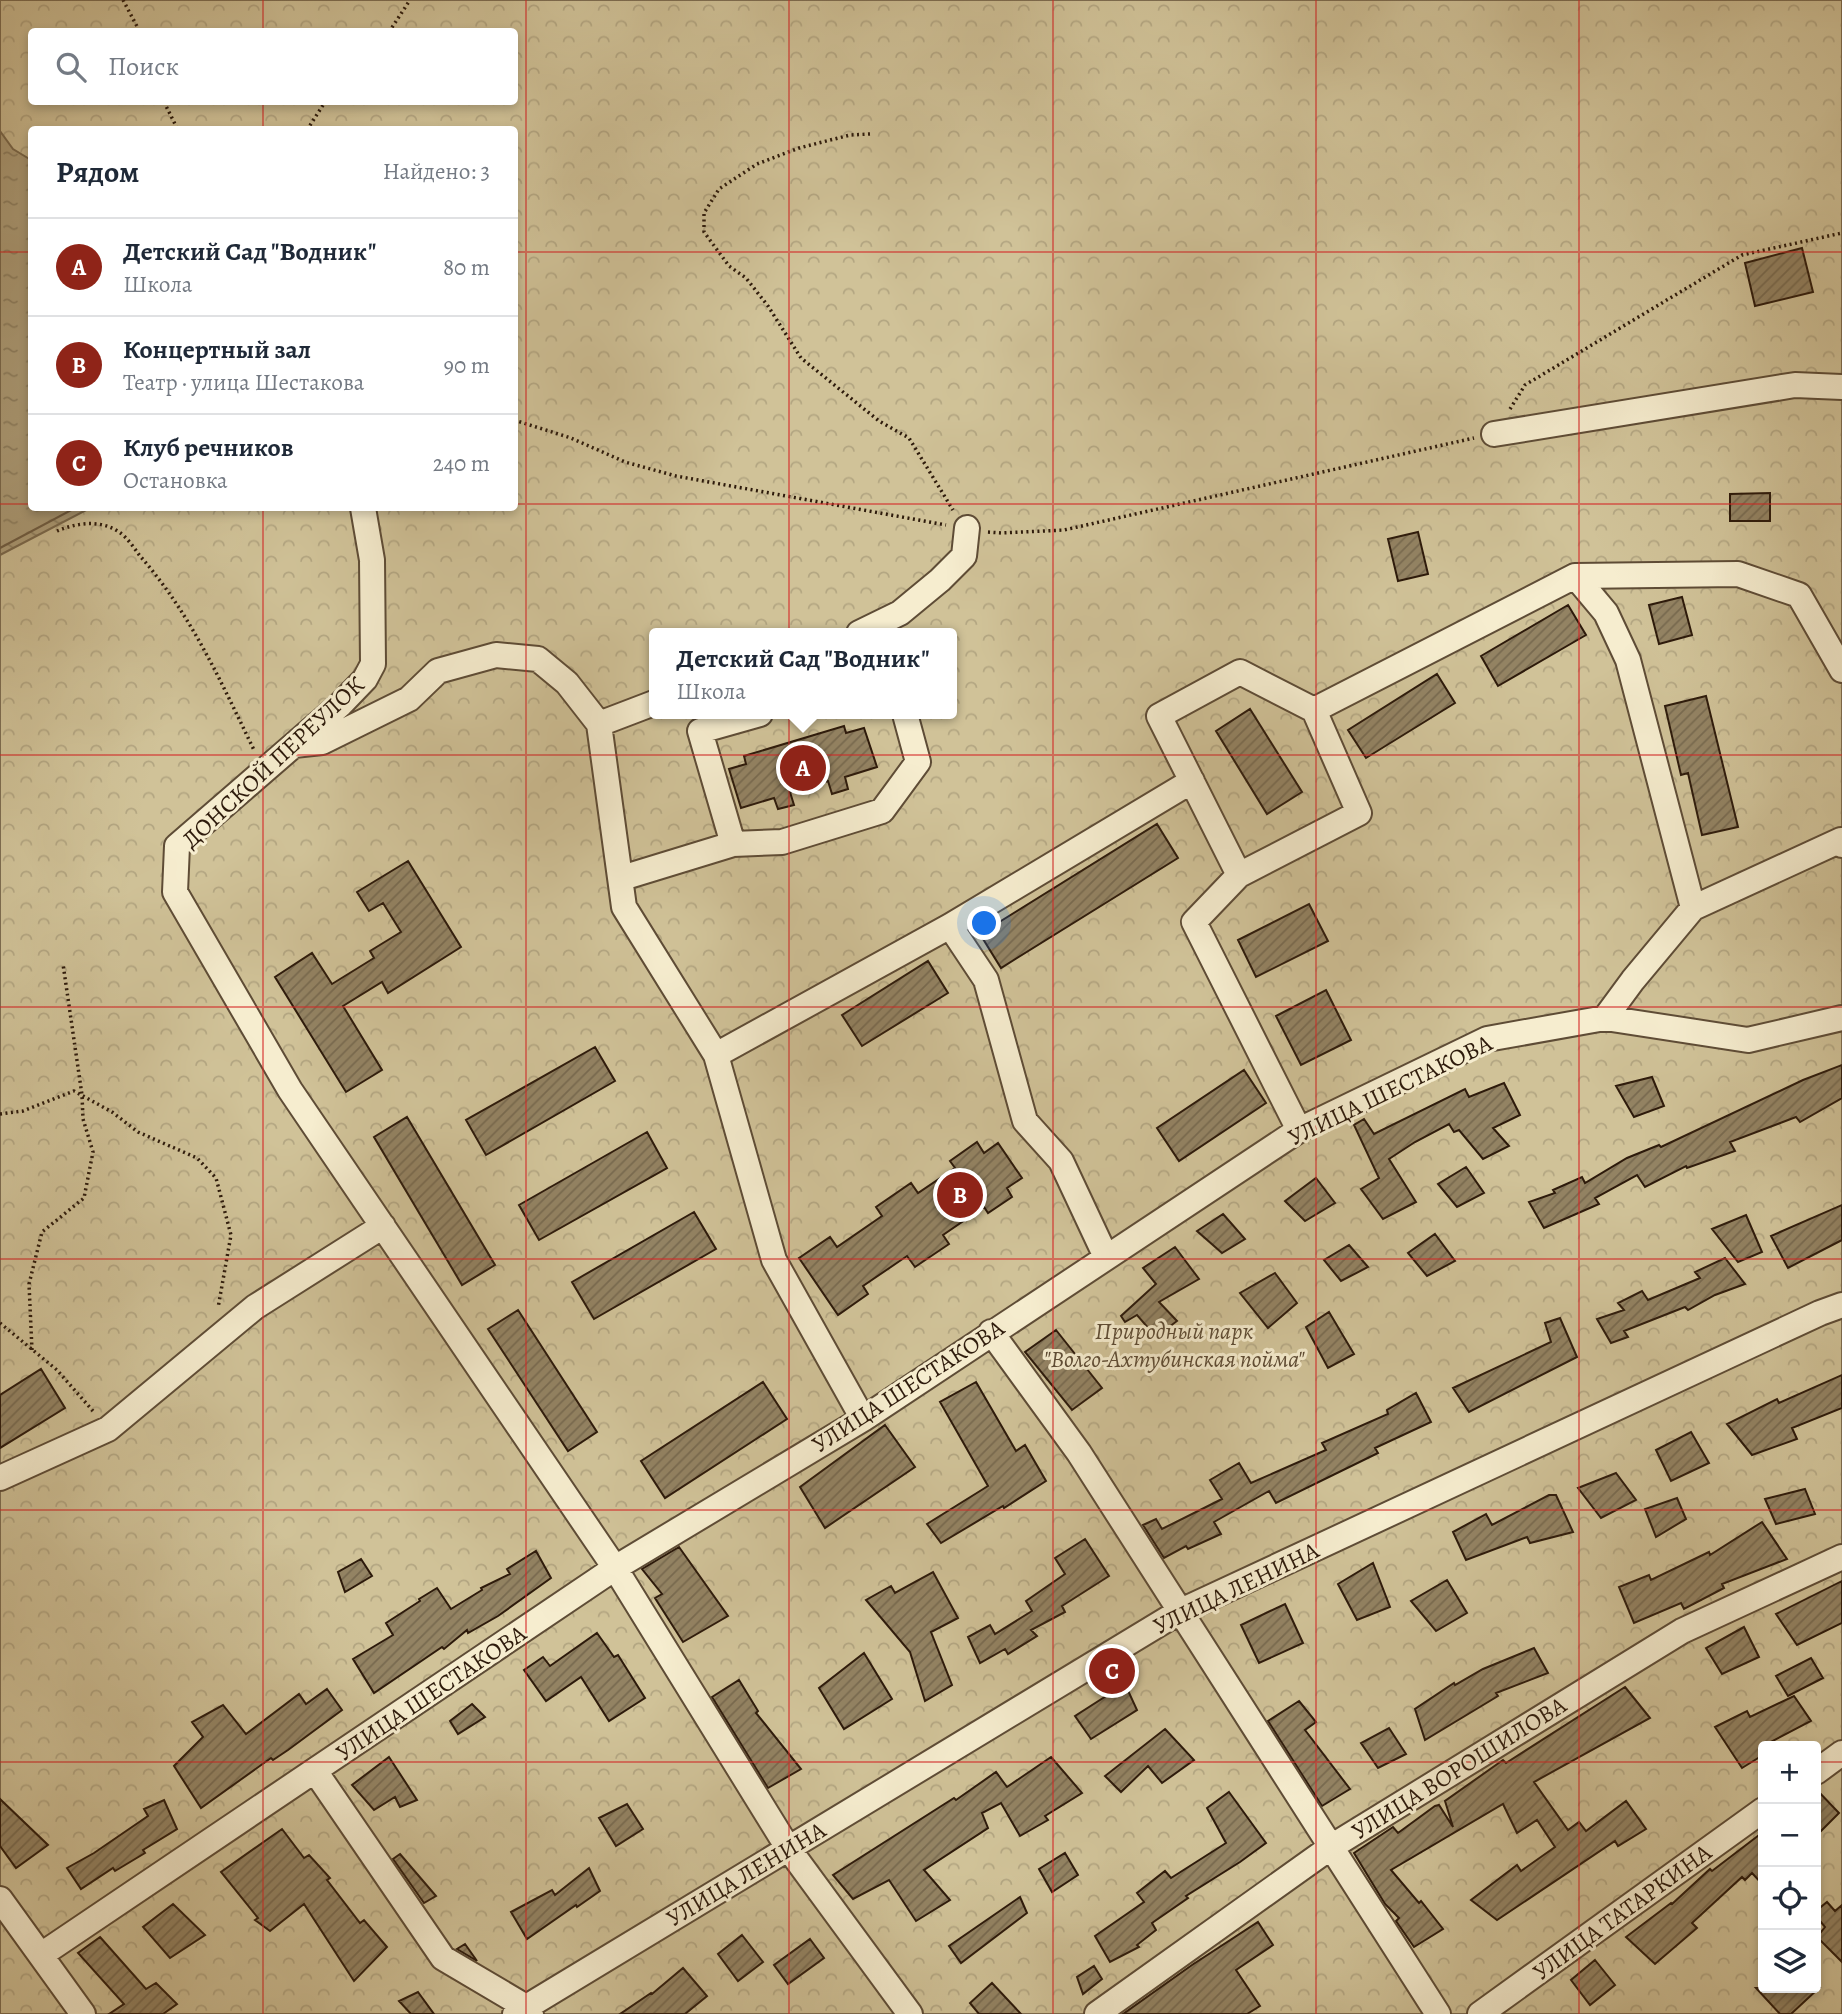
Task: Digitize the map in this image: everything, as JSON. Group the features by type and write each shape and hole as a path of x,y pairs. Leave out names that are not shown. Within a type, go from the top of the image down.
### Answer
{"street":[{"path":"1494,434 1795,385 1842,387"},
{"name":"ДОНСКОЙ ПЕРЕУЛОК","path":"364,511 372,560 373,664 365,679 340,705 177,846 175,892 290,1090 383,1226"},
{"path":"869,628 900,613 964,556 967,528"},
{"path":"1314,710 1575,576 1738,575 1799,594 1842,670"},
{"path":"1575,576 1606,613 1628,660 1693,908"},
{"path":"294,745 322,742 408,699 438,671 496,655 538,659 567,683 599,724 624,907 716,1055 774,1260 863,1419"},
{"path":"1239,874 1159,716 1240,672 1314,710 1359,813 1239,874 1194,922 1299,1130"},
{"path":"599,724 649,705"},
{"path":"733,844 700,731 742,719"},
{"path":"622,878 733,844 782,842 883,811 918,762 906,719"},
{"path":"716,1055 950,926 1192,781"},
{"path":"1605,1018 1693,908 1842,841"},
{"path":"950,926 986,980 1025,1121 1061,1161 1106,1257"},
{"name":"УЛИЦА ШЕСТАКОВА","path":"41,1955 615,1568 863,1419 1299,1130 1487,1040 1605,1018 1748,1040 1842,1018"},
{"path":"0,1478 108,1429 255,1307 383,1226 615,1568 788,1848 910,2014"},
{"name":"УЛИЦА ЛЕНИНА","path":"524,2012 788,1848 1180,1612 1842,1305"},
{"path":"991,1332 1079,1453 1438,2014"},
{"name":"УЛИЦА ВОРОШИЛОВА","path":"1097,2014 1331,1847 1682,1630 1842,1557"},
{"path":"1821,1768 1842,1753"},
{"path":"315,1771 443,1958 524,2012"},
{"name":"УЛИЦА ТАТАРКИНА","path":"1480,2014 1758,1814"},
{"path":"0,1899 83,2014"}],"path":[{"path":"123,0 138,28"},
{"path":"392,28 410,0"},
{"path":"166,105 176,126"},
{"path":"310,126 323,105"},
{"path":"870,134 850,135 799,148 757,164 719,189 704,213 704,232 729,266 746,278 768,306 801,358 879,421 909,438 938,488 967,528"},
{"path":"518,421 571,438 625,462 676,476 1001,533 1063,530 1494,434 1525,385 1742,255 1842,233"},
{"path":"57,531 74,524 109,527 120,532 153,570 197,633 264,771"},
{"path":"32,1350 29,1284 42,1232 84,1198 93,1152 83,1119 63,964"},
{"path":"0,1114 23,1111 74,1091 112,1112 138,1132 197,1158 216,1178 231,1235 212,1342"},
{"path":"0,1323 57,1370 108,1429"}],"green space":[{"name":"Природный парк \"Волго-Ахтубинская пойма\"","path":"0,0 1842,0 1842,2014 0,2014"}],"water":[{"path":"0,131 13,149 28,158 28,511 84,511 0,555"}],"building":[{"path":"1802,248 1813,292 1755,306 1745,263"},
{"path":"1770,493 1770,521 1730,521 1730,494"},
{"path":"1418,532 1428,574 1398,581 1388,539"},
{"path":"1682,597 1692,635 1659,644 1649,605"},
{"path":"1568,605 1586,635 1498,686 1481,656"},
{"path":"1437,674 1455,703 1366,758 1348,730"},
{"path":"1706,696 1738,827 1702,835 1688,773 1681,775 1665,706"},
{"path":"1250,709 1302,792 1267,814 1216,731"},
{"path":"844,726 846,733 864,728 877,767 845,777 848,789 832,794 828,781 790,792 794,805 778,809 774,798 741,808 729,769 746,764 744,756"},
{"path":"1157,824 1178,858 1001,968 980,934"},
{"path":"408,861 461,947 388,993 382,982 343,1006 382,1070 346,1092 275,977 312,953 332,984 374,958 370,951 401,932 383,903 369,911 357,892"},
{"path":"1309,904 1328,941 1256,977 1238,940"},
{"path":"928,961 948,993 862,1046 842,1015"},
{"path":"1326,990 1351,1040 1301,1065 1276,1016"},
{"path":"595,1047 615,1081 486,1155 466,1120"},
{"path":"1842,1065 1842,1098 1800,1122 1796,1117 1730,1142 1735,1151 1687,1168 1686,1166 1645,1187 1637,1175 1595,1198 1599,1204 1544,1228 1529,1202 1555,1193 1553,1190 1582,1177 1585,1183 1627,1158 1659,1145 1661,1147 1803,1080"},
{"path":"1244,1070 1266,1103 1179,1161 1157,1128"},
{"path":"1652,1077 1664,1106 1634,1117 1616,1086"},
{"path":"1504,1083 1520,1115 1493,1128 1509,1146 1483,1159 1459,1130 1454,1132 1449,1124 1415,1142 1389,1159 1416,1202 1383,1219 1361,1189 1379,1178 1354,1125 1364,1119 1374,1134 1465,1089 1469,1097"},
{"path":"407,1117 495,1265 462,1285 374,1137"},
{"path":"647,1132 667,1168 539,1240 519,1205"},
{"path":"977,1142 984,1153 998,1143 1022,1178 1007,1188 1012,1197 988,1213 984,1207 943,1235 949,1244 915,1267 907,1256 863,1286 868,1294 838,1315 799,1258 830,1237 837,1247 882,1216 876,1207 911,1183 918,1193 955,1168 950,1161"},
{"path":"1466,1167 1484,1193 1457,1207 1438,1184"},
{"path":"1316,1178 1335,1203 1305,1221 1285,1201"},
{"path":"1842,1205 1842,1240 1788,1268 1771,1236"},
{"path":"694,1212 716,1249 594,1319 572,1282"},
{"path":"1223,1214 1245,1239 1222,1253 1197,1231"},
{"path":"1746,1215 1762,1252 1738,1262 1712,1229"},
{"path":"1435,1234 1455,1261 1427,1276 1408,1253"},
{"path":"1349,1245 1368,1267 1341,1281 1324,1260"},
{"path":"1175,1247 1199,1279 1159,1302 1177,1321 1156,1337 1137,1315 1125,1322 1121,1316 1156,1284 1143,1268"},
{"path":"1725,1258 1745,1284 1715,1295 1688,1310 1685,1307 1624,1331 1628,1337 1611,1343 1597,1319 1624,1310 1618,1303 1642,1291 1648,1300 1700,1278 1695,1272"},
{"path":"1275,1273 1297,1303 1268,1328 1240,1293"},
{"path":"518,1310 597,1432 568,1451 488,1329"},
{"path":"1329,1312 1354,1354 1328,1368 1306,1327"},
{"path":"1560,1318 1577,1357 1469,1412 1453,1388 1551,1342 1545,1323"},
{"path":"1056,1330 1102,1388 1072,1410 1025,1352"},
{"path":"41,1369 65,1408 0,1448 0,1395"},
{"path":"1842,1375 1842,1408 1792,1428 1797,1439 1752,1455 1727,1424 1777,1399 1779,1403"},
{"path":"763,1382 787,1419 665,1498 641,1461"},
{"path":"976,1382 1016,1451 1025,1445 1046,1481 941,1543 927,1524 988,1486 940,1402"},
{"path":"1416,1393 1431,1422 1375,1448 1378,1453 1276,1503 1269,1491 1214,1522 1221,1534 1188,1549 1186,1546 1164,1558 1143,1525 1156,1519 1162,1529 1222,1499 1210,1480 1239,1463 1251,1483 1326,1450 1322,1443 1388,1414 1387,1410"},
{"path":"885,1425 915,1467 825,1528 800,1487"},
{"path":"1691,1432 1709,1463 1671,1481 1656,1450"},
{"path":"1616,1473 1636,1500 1601,1518 1578,1488"},
{"path":"1805,1489 1815,1514 1776,1524 1765,1499"},
{"path":"1549,1495 1556,1495 1573,1532 1530,1543 1527,1537 1466,1560 1453,1532 1486,1514 1492,1525"},
{"path":"1677,1498 1686,1519 1656,1537 1645,1509"},
{"path":"1762,1522 1787,1559 1722,1584 1724,1588 1684,1609 1681,1603 1634,1623 1619,1587 1649,1575 1651,1580 1709,1552 1710,1555"},
{"path":"1085,1539 1109,1576 1062,1606 1065,1612 1031,1630 1037,1636 1008,1654 1005,1649 980,1663 968,1637 990,1625 995,1634 1032,1611 1026,1601 1065,1574 1055,1558"},
{"path":"679,1547 728,1616 683,1642 655,1598 662,1594 642,1569"},
{"path":"536,1551 551,1578 498,1616 468,1633 467,1630 444,1649 442,1647 374,1693 353,1659 393,1635 386,1623 437,1588 451,1609 482,1590 481,1588 510,1574 507,1569"},
{"path":"361,1559 372,1576 345,1592 338,1572"},
{"path":"1373,1563 1390,1607 1357,1620 1338,1584"},
{"path":"933,1572 958,1618 931,1632 952,1685 925,1701 910,1652 866,1600 891,1586 895,1593"},
{"path":"1447,1580 1467,1613 1436,1631 1411,1601"},
{"path":"1842,1581 1842,1623 1797,1645 1776,1614"},
{"path":"1285,1604 1303,1643 1259,1663 1241,1625"},
{"path":"1744,1627 1759,1657 1722,1674 1706,1648"},
{"path":"597,1633 614,1657 618,1655 645,1698 609,1721 581,1677 546,1701 524,1670 543,1657 550,1666"},
{"path":"1534,1648 1548,1673 1496,1693 1498,1696 1425,1740 1415,1709 1454,1683 1455,1685 1483,1669"},
{"path":"864,1653 892,1699 844,1729 819,1688"},
{"path":"1811,1658 1823,1678 1788,1696 1776,1676"},
{"path":"739,1680 758,1711 756,1713 801,1769 768,1788 712,1697"},
{"path":"1125,1684 1137,1710 1091,1739 1075,1716"},
{"path":"1625,1687 1650,1718 1534,1782 1568,1830 1579,1822 1586,1831 1626,1801 1646,1829 1618,1846 1615,1841 1497,1920 1471,1900 1517,1865 1521,1871 1555,1847 1537,1820 1517,1833 1503,1804 1391,1870 1443,1929 1414,1947 1396,1921 1399,1918 1385,1904 1354,1853 1393,1827 1398,1833 1435,1806 1439,1805 1453,1827 1445,1801 1503,1760 1506,1763"},
{"path":"327,1689 342,1710 201,1808 174,1766 203,1737 192,1722 223,1705 246,1734 299,1694 306,1704"},
{"path":"1794,1696 1811,1721 1773,1741 1758,1741 1758,1758 1742,1768 1715,1727 1747,1711 1750,1717"},
{"path":"1299,1701 1316,1722 1305,1730 1350,1789 1322,1806 1268,1721"},
{"path":"472,1704 485,1717 458,1734 450,1721"},
{"path":"1389,1728 1406,1754 1378,1768 1361,1743"},
{"path":"1165,1729 1194,1760 1162,1783 1148,1766 1121,1792 1105,1776"},
{"path":"389,1757 417,1800 400,1807 395,1797 374,1810 352,1785"},
{"path":"1051,1757 1082,1793 1045,1816 1048,1820 1020,1836 1001,1803 982,1813 988,1828 924,1870 950,1900 916,1921 889,1880 853,1899 833,1875 954,1798 956,1800 996,1772 1007,1787"},
{"path":"1229,1792 1266,1843 1186,1896 1188,1898 1152,1923 1156,1930 1137,1945 1139,1947 1110,1962 1095,1936 1144,1902 1137,1893 1165,1871 1171,1878 1226,1843 1207,1808"},
{"path":"1821,1794 1839,1813 1821,1831"},
{"path":"0,1799 48,1845 16,1868 0,1846"},
{"path":"164,1800 177,1829 143,1850 145,1853 115,1871 113,1868 81,1889 67,1868 148,1816 144,1809"},
{"path":"627,1804 643,1829 616,1846 599,1818"},
{"path":"282,1829 304,1858 309,1855 330,1878 327,1880 360,1923 364,1920 387,1947 354,1981 304,1904 270,1931 255,1920 258,1918 221,1872"},
{"path":"1758,1836 1758,1880 1752,1873 1745,1880 1742,1877 1692,1923 1697,1928 1655,1964 1626,1937 1672,1904 1710,1869 1712,1871"},
{"path":"1065,1853 1078,1875 1052,1892 1039,1869"},
{"path":"400,1854 436,1896 424,1903 393,1859"},
{"path":"589,1868 600,1891 527,1939 511,1912 552,1890 555,1895"},
{"path":"1020,1897 1027,1913 961,1963 949,1946"},
{"path":"1827,1902 1835,1911 1842,1905 1842,1962 1821,1941 1821,1932 1825,1927 1821,1922 1821,1907"},
{"path":"173,1904 205,1935 170,1958 143,1927"},
{"path":"1258,1922 1273,1945 1236,1970 1260,2006 1247,2014 1123,2014 1192,1965"},
{"path":"742,1935 763,1962 738,1981 718,1954"},
{"path":"100,1937 146,1989 156,1983 177,2004 163,2014 109,2014 124,2004 78,1953"},
{"path":"810,1939 824,1958 788,1984 774,1965"},
{"path":"465,1944 477,1961 457,1949"},
{"path":"1595,1960 1615,1985 1590,2005 1571,1980"},
{"path":"1094,1966 1102,1979 1083,1994 1077,1977"},
{"path":"683,1968 707,1996 685,2014 620,2014 652,1994"},
{"path":"992,1983 1021,2014 979,2014 970,2003"},
{"path":"418,1992 434,2014 411,2014 399,2001"},
{"path":"1761,1993 1814,1993 1791,2014 1780,2014"}],"place":[{"name":"Детский Сад \"Водник\"","path":"803,768"},
{"name":"Концертный зал","path":"960,1195"},
{"name":"Клуб речников","path":"1112,1671"}]}
